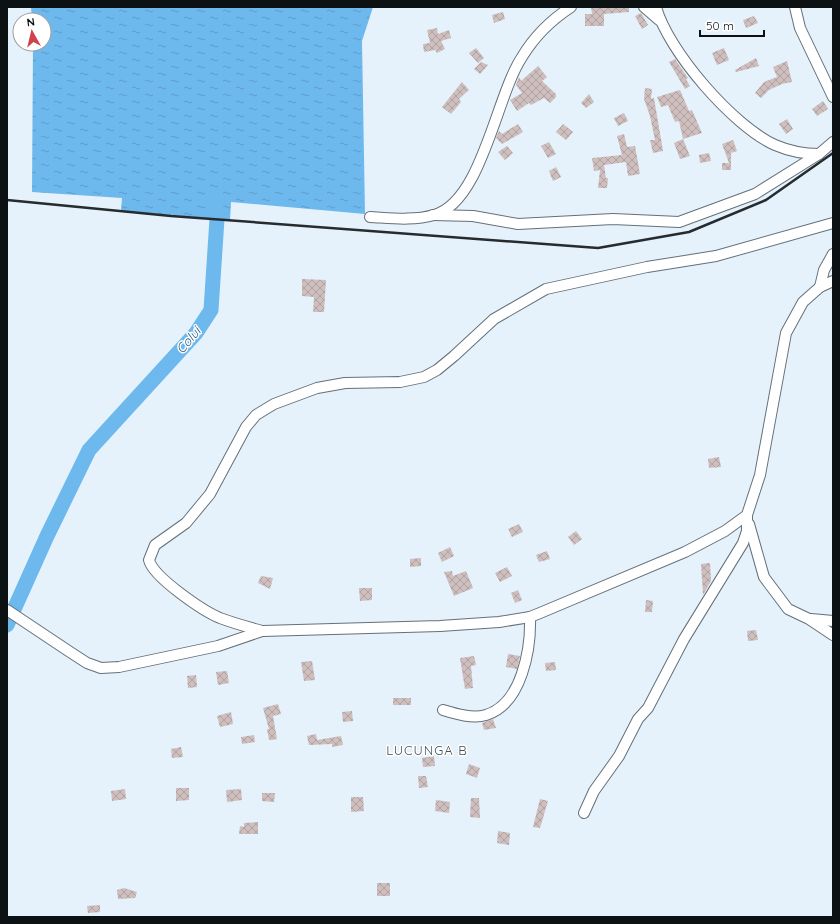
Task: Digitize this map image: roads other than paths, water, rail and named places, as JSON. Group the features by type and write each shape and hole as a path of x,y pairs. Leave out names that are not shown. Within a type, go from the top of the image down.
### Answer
{"street":[{"path":"433,216 452,205 475,173 510,81 521,57 538,36 559,15 571,7"},
{"path":"644,7 662,22"},
{"path":"656,7 673,43 718,101 737,118 774,144 793,151 819,154"},
{"path":"795,7 800,28 833,97"},
{"path":"370,217 404,218 473,216 518,224 613,219 679,222 755,194 819,154 833,142"},
{"path":"262,631 219,618 206,610 155,572 149,560 155,546 186,523 210,494 242,434 256,415 274,404 317,388 345,383 400,382 416,380 424,377 437,370 454,356 494,319 546,289 647,267 716,256 833,223"},
{"path":"820,287 824,270 833,254"},
{"path":"584,813 594,791 619,756 638,719 648,708 684,639 743,543 747,531 747,515 760,475 786,333 804,302 820,287 833,281"},
{"path":"7,610 46,638 87,663 101,668 119,667 218,646 262,631 440,626 499,622 530,617 685,552 725,531 747,515"},
{"path":"747,515 764,577 788,609 809,619 833,635"},
{"path":"444,710 457,714 479,716 494,711 507,700 524,670 530,638 530,617"},
{"path":"809,619 833,621"}],"water":[{"path":"31,7 373,7 362,41 365,214 231,202 230,220 121,211 122,198 32,192 33,52 52,52 52,12 31,12"}],"waterway":[{"name":"Colui","path":"7,625 47,536 89,450 196,333 211,310 217,219 215,199"}],"railway":[{"path":"7,200 171,216 598,248 689,232 766,200 833,153"}],"district":[{"name":"LUCUNGA B","path":"427,750"}]}
